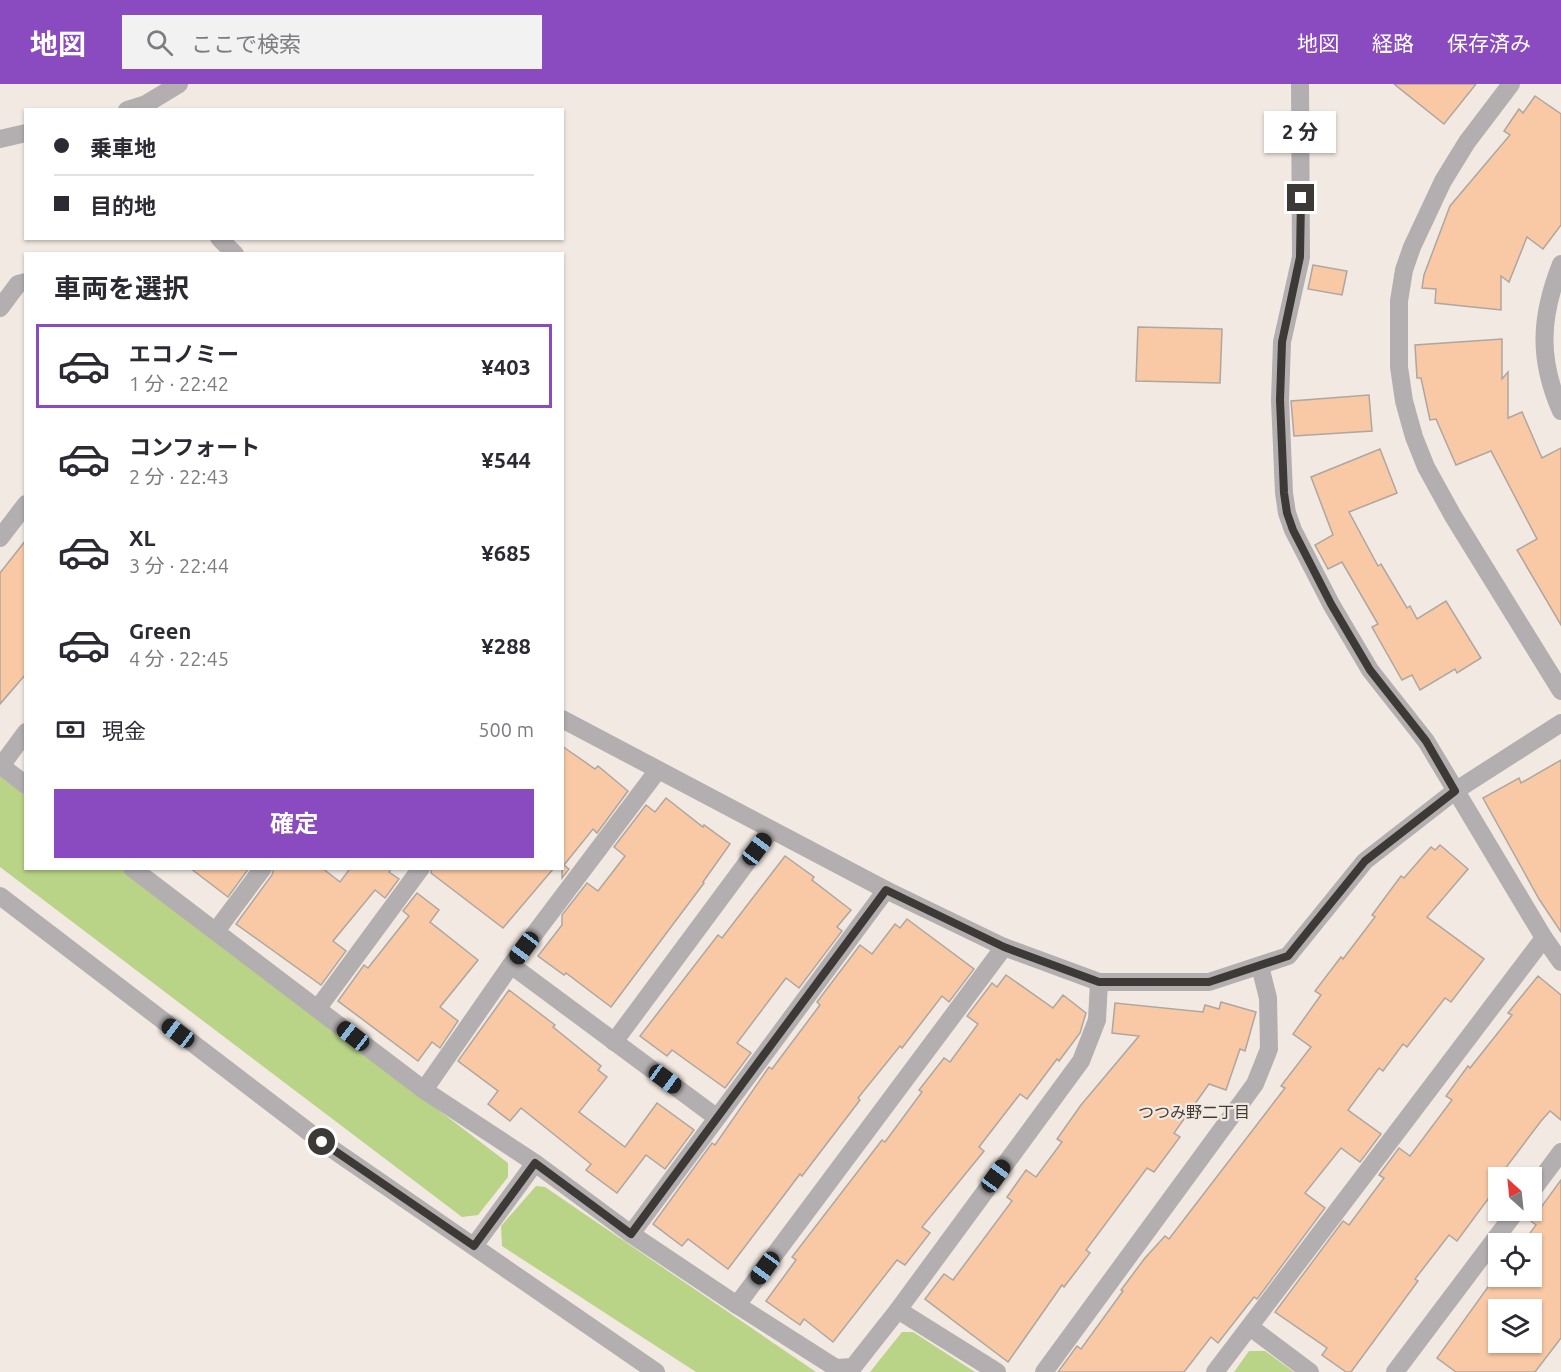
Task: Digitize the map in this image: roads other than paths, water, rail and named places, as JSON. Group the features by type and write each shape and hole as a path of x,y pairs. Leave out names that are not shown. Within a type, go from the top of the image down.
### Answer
{"street":[{"path":"133,108 146,104 179,84"},
{"path":"1300,84 1300,257 1282,342 1280,400 1287,513 1293,530 1331,604 1370,670 1426,741 1544,938 1561,962"},
{"path":"1511,84 1467,142 1443,181 1412,247 1404,270 1399,301 1398,367 1414,437 1426,467 1453,516 1561,692"},
{"path":"0,139 24,133"},
{"path":"1561,264 1550,292 1545,317 1545,350 1551,388 1561,411"},
{"path":"0,308 18,284 24,282"},
{"path":"0,538 24,507"},
{"path":"564,720 886,890 1004,947 1099,982 1209,982 1288,956 1365,861 1455,791 1561,723"},
{"path":"24,735 0,765 24,783"},
{"path":"424,1090 511,965 658,770"},
{"path":"614,1042 771,830"},
{"path":"135,870 424,1090 535,1163 631,1234 836,1368 853,1367 898,1310 1081,1061 1097,1020 1099,982"},
{"path":"216,931 262,870"},
{"path":"318,1008 420,870"},
{"path":"631,1234 886,890"},
{"path":"0,896 322,1142 656,1372"},
{"path":"1215,1372 1544,938"},
{"path":"737,1305 1004,947"},
{"path":"511,965 716,1117"},
{"path":"1044,1372 1255,1084 1269,1049 1268,998 1260,966"},
{"path":"1542,1178 1561,1152"},
{"path":"474,1246 535,1163"},
{"path":"1395,1372 1509,1221"},
{"path":"898,1310 997,1372"},
{"path":"1250,1327 1310,1372"}],"district":[{"name":"つつみ野二丁目","path":"1194,1112"}]}
